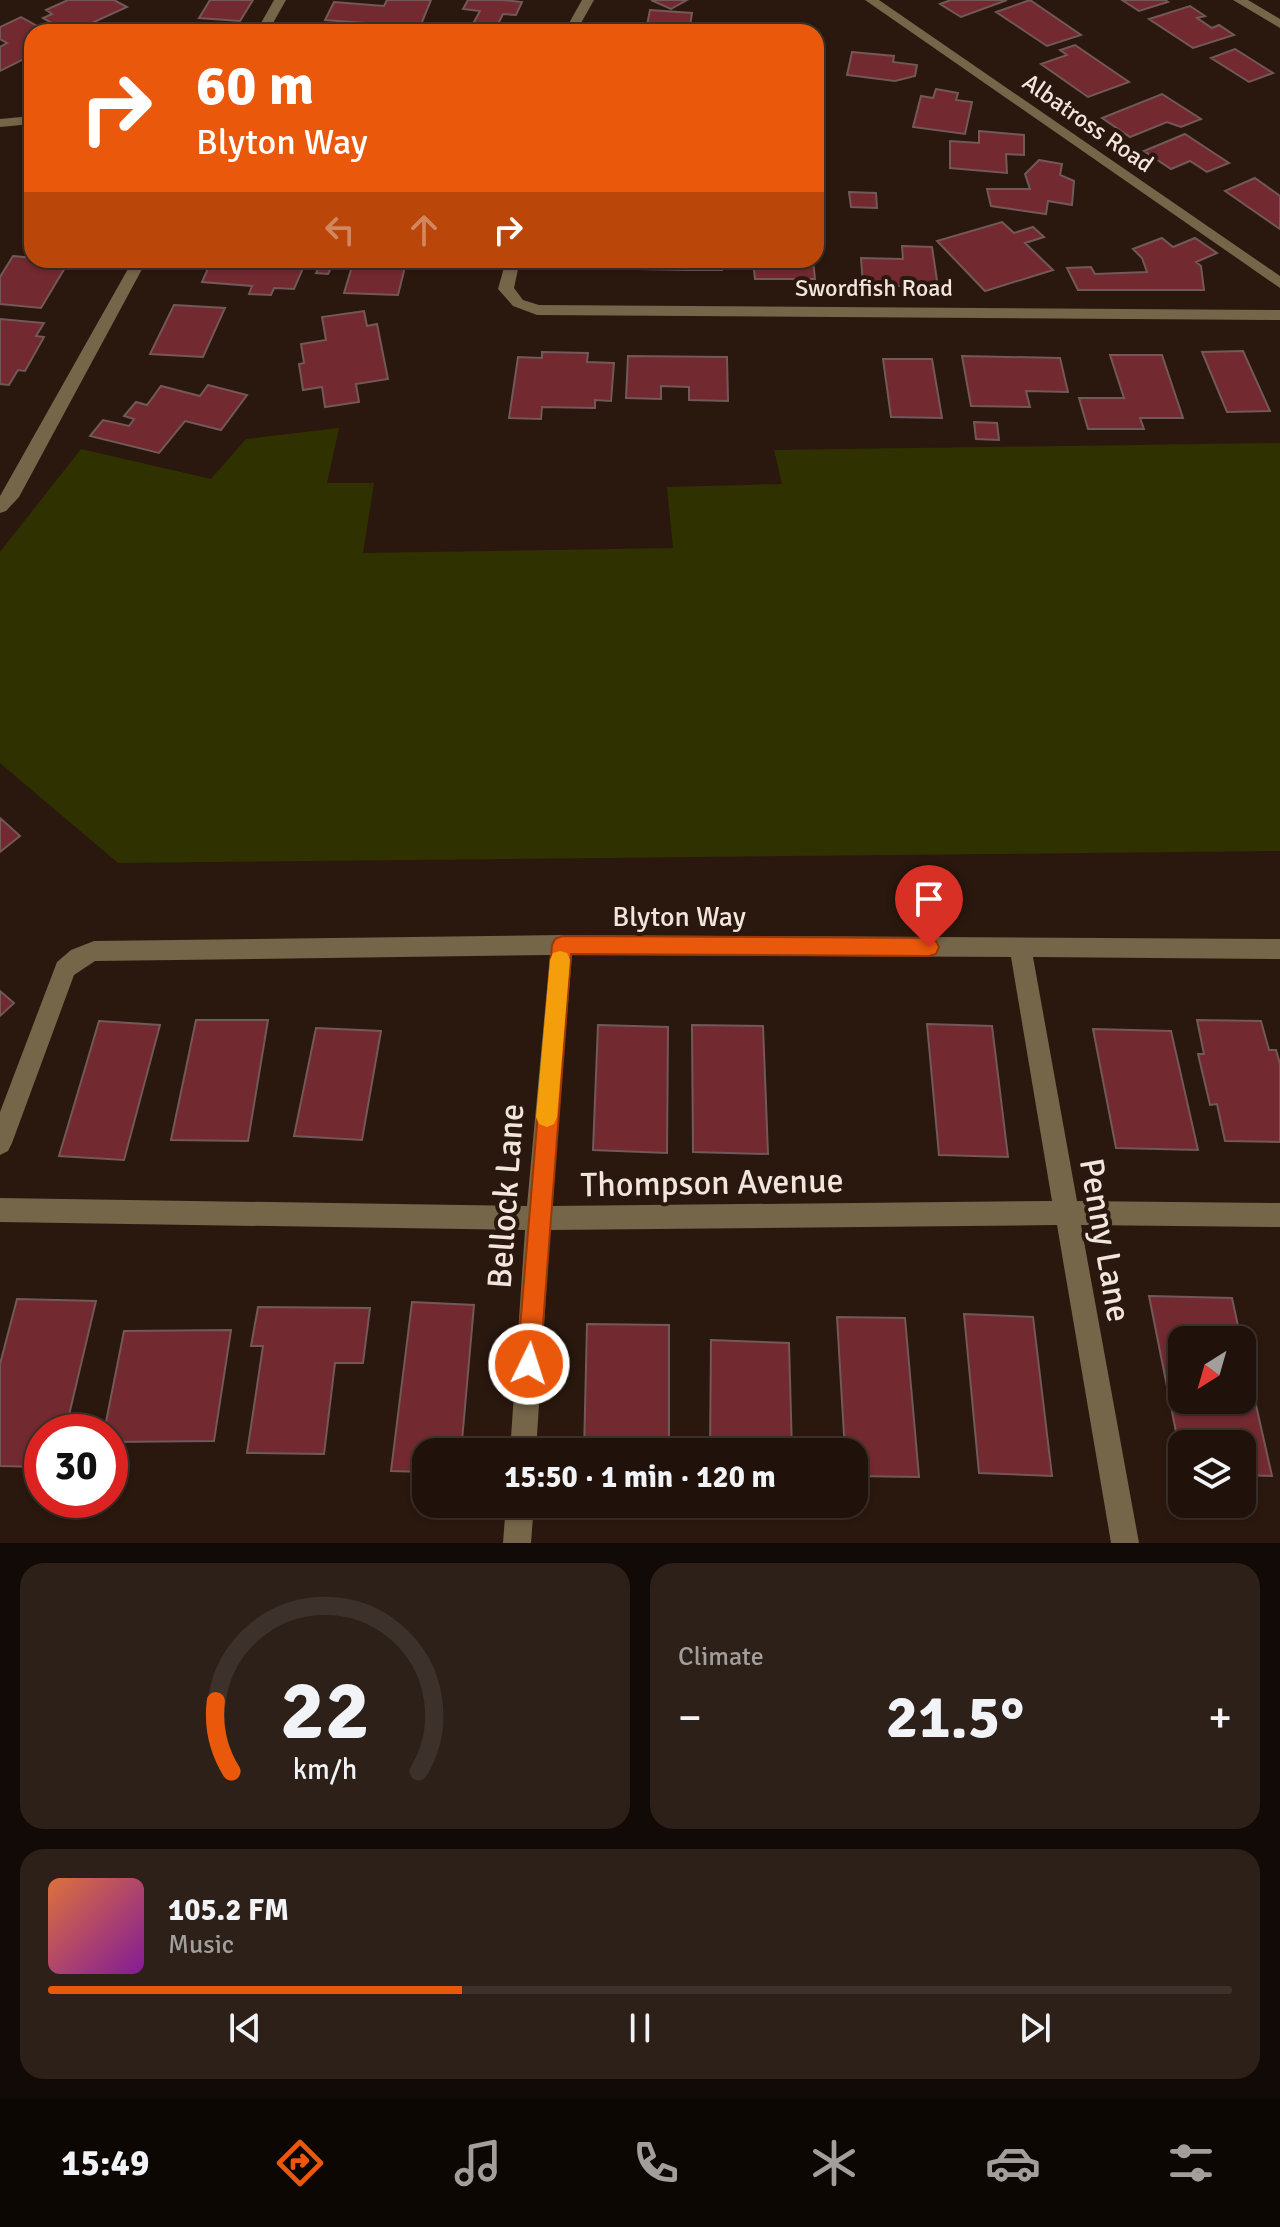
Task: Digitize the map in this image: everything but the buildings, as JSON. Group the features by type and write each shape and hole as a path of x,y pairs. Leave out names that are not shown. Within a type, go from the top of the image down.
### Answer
{"street":[{"path":"266,24 280,0"},
{"path":"574,24 588,0"},
{"name":"Albatross Road","path":"871,0 1280,283"},
{"path":"1239,0 1280,24"},
{"path":"0,123 24,121"},
{"path":"0,507 13,493 136,268"},
{"name":"Swordfish Road","path":"511,268 506,289 518,303 537,310 1280,315"},
{"name":"Blyton Way","path":"0,1143 65,969 79,957 94,951 562,945 1280,949"},
{"name":"Bellock Lane","path":"524,1438 538,1218 562,945"},
{"name":"Penny Lane","path":"1020,948 1125,1543"},
{"name":"Thompson Avenue","path":"0,1210 538,1218 1066,1213 1280,1215"},
{"path":"517,1543 519,1518"}],"green space":[{"path":"339,428 327,483 374,483 363,553 673,548 667,487 782,484 774,450 1280,443 1280,851 118,863 0,763 0,552 81,449 211,479 246,439"}],"slow traffic":[{"path":"547,1117 560,960"}],"route":[{"path":"529,1364 538,1218 562,945 929,947"}]}
